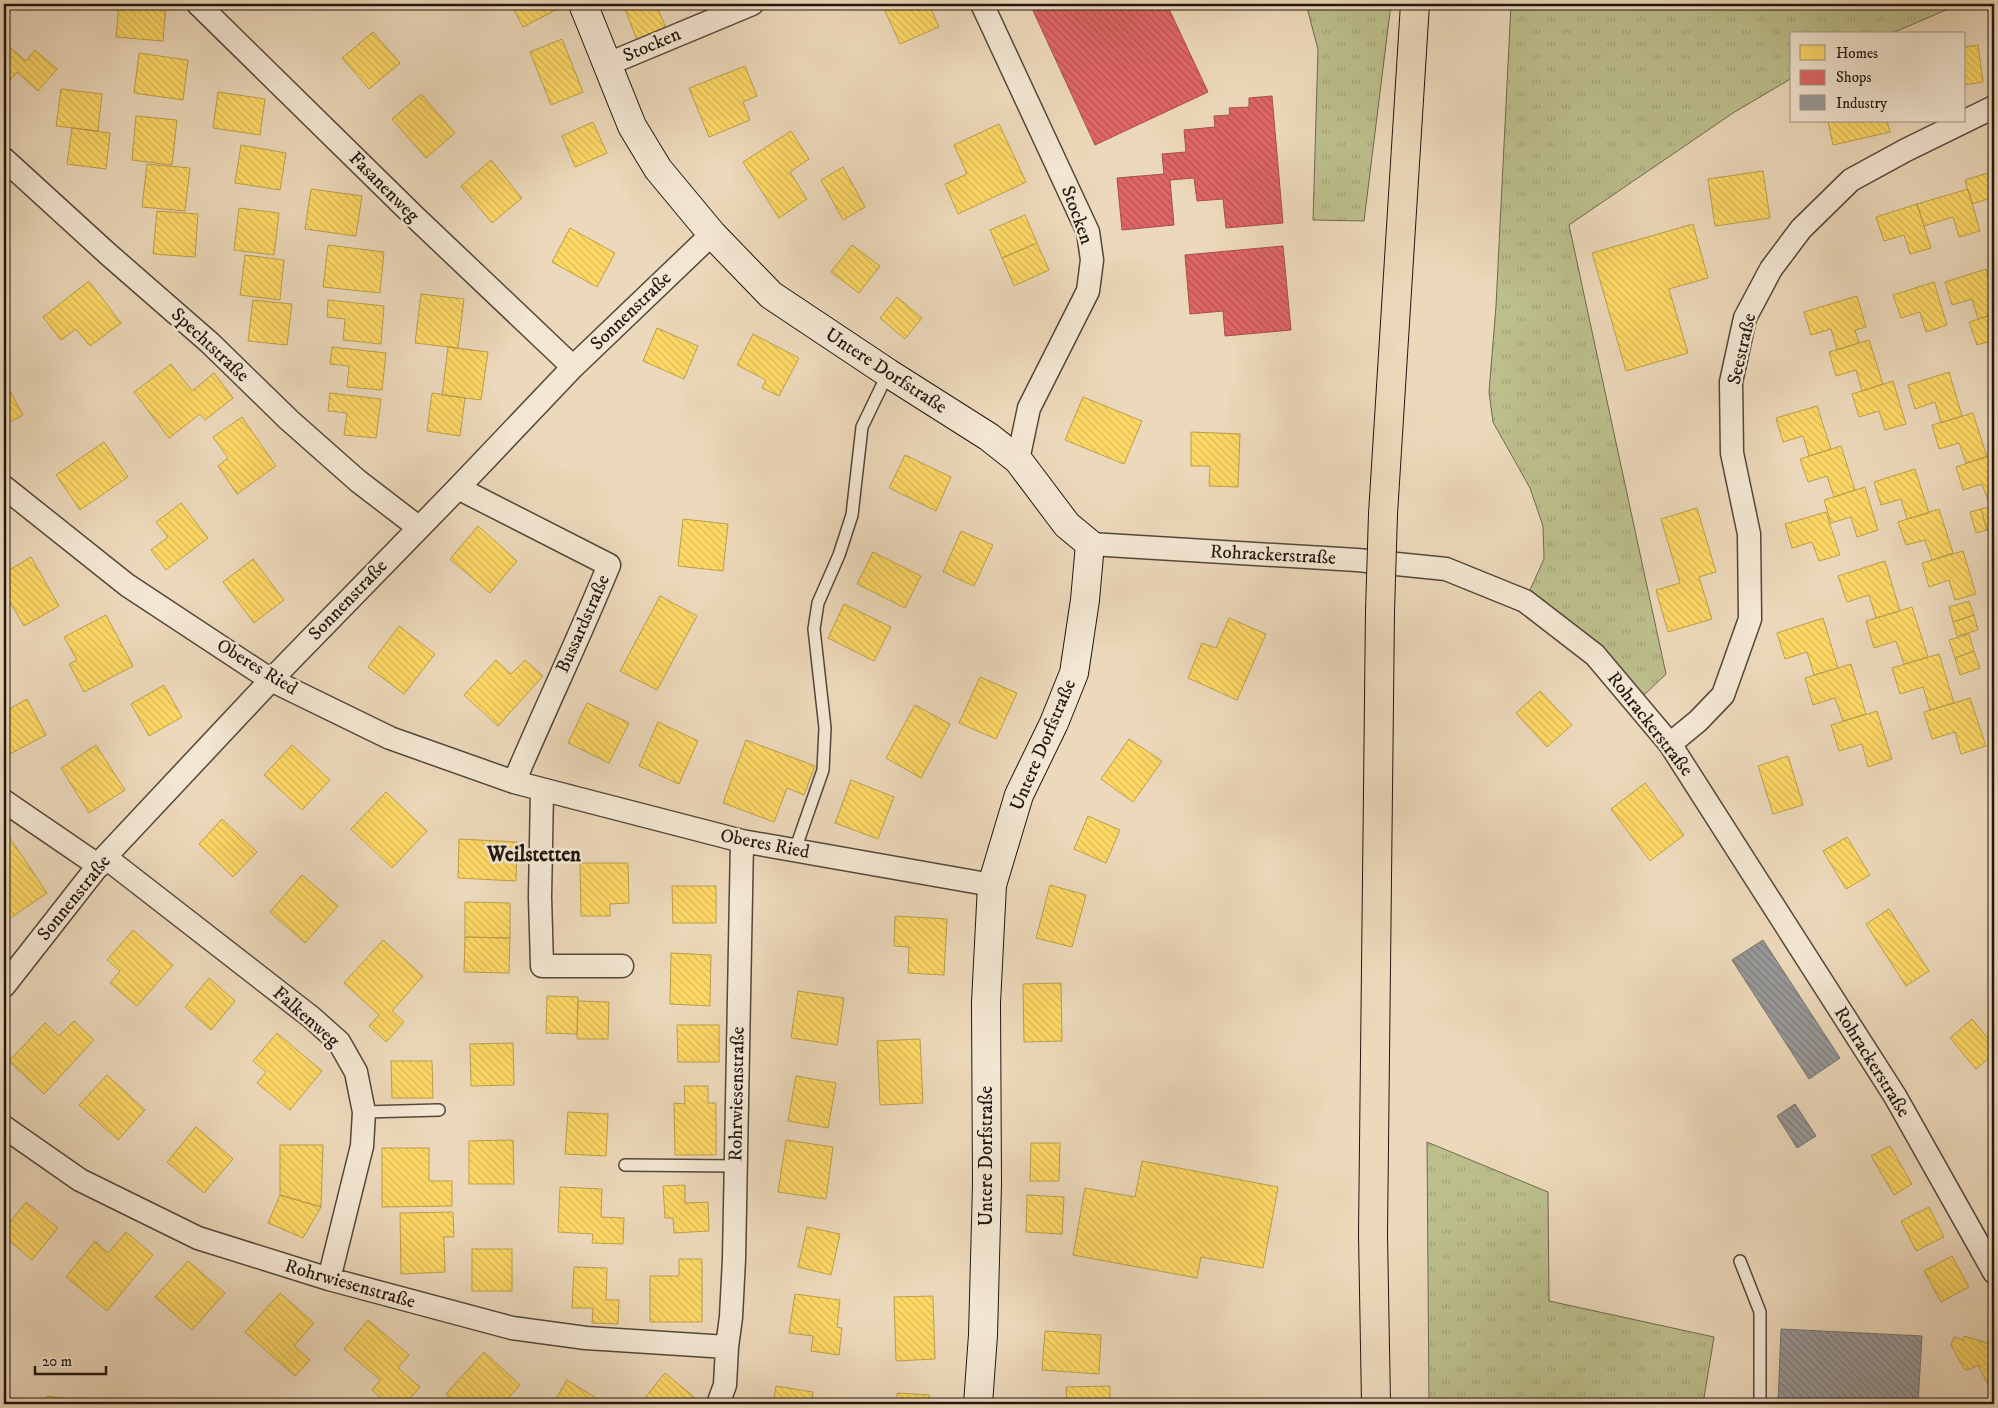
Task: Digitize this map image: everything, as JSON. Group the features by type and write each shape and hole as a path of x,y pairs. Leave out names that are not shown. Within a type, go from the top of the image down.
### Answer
{"highway":[{"path":"1376,1404 1373,1224 1380,610 1383,514 1415,4"}],"street":[{"name":"Fasanenweg","path":"198,4 415,217 572,367"},
{"name":"Untere Dorfstraße","path":"583,4 632,126 658,169 712,234 771,295 888,374 989,437 1018,460 1068,525 1090,544 1085,600 1074,673 1054,723 1019,795 992,885 986,1003 987,1184 983,1326 978,1404"},
{"name":"Stocken","path":"608,64 752,4"},
{"name":"Stocken","path":"982,4 1088,232 1092,260 1088,291 1029,408 1018,460"},
{"name":"Seestraße","path":"1966,121 1994,108"},
{"name":"Seestraße","path":"1670,744 1698,721 1723,695 1750,619 1749,534 1732,453 1731,382 1745,318 1771,270 1801,229 1852,180 1906,150 1965,122"},
{"name":"Spechtstraße","path":"4,159 114,260 210,343 289,420 372,494 418,527"},
{"name":"Sonnenstraße","path":"4,986 102,862 271,680 458,488 572,367 712,234"},
{"name":"Oberes Ried","path":"4,487 127,585 271,680 390,738 514,782 742,841 992,885"},
{"name":"Bussardstraße","path":"458,488 608,565 584,625 514,782"},
{"name":"Rohrackerstraße","path":"1090,544 1358,560 1446,568 1524,601 1595,655 1670,744 1895,1096 1994,1272"},
{"path":"542,790 540,897 542,966 622,966"},
{"name":"Falkenweg","path":"4,801 102,862 312,1017 339,1042 356,1072 364,1112 362,1146 330,1279"},
{"name":"Rohrwiesenstraße","path":"718,1404 726,1385 727,1347 732,1307 742,841"},
{"name":"Rohrwiesenstraße","path":"4,1127 80,1180 198,1238 330,1279 512,1328 586,1338 727,1347"}],"lane":[{"path":"795,850 824,770 825,728 814,628 818,603 839,554 852,515 862,427 888,374"},
{"path":"364,1112 439,1110"},
{"path":"625,1165 736,1166"},
{"path":"1740,1261 1760,1312 1760,1404"}],"green space":[{"path":"1306,4 1391,4 1364,221 1313,220 1318,49"},
{"path":"1511,4 1960,4 1895,32 1790,32 1790,79 1733,113 1569,225 1666,674 1643,696 1525,601 1544,559 1543,526 1530,488 1493,422 1489,392 1496,306"},
{"path":"1427,1142 1548,1192 1549,1301 1714,1337 1703,1404 1429,1404"}],"building: Homes":[{"path":"119,4 166,4 163,41 116,37"},
{"path":"511,4 555,4 558,9 523,27"},
{"path":"623,4 656,4 666,28 637,40"},
{"path":"882,4 929,4 939,27 900,44"},
{"path":"373,32 400,63 369,89 342,58"},
{"path":"562,39 583,92 551,105 530,52"},
{"path":"4,42 26,61 35,50 57,69 38,91 17,72 4,87"},
{"path":"1978,45 1983,82 1966,85 1966,47"},
{"path":"139,53 188,60 183,100 134,93"},
{"path":"745,66 757,96 743,102 750,120 709,137 689,88"},
{"path":"61,89 102,94 98,131 56,126"},
{"path":"218,92 265,99 260,135 213,128"},
{"path":"421,94 455,133 426,158 392,119"},
{"path":"136,116 177,120 172,165 132,160"},
{"path":"593,122 607,153 575,167 562,136"},
{"path":"1828,122 1887,122 1890,132 1833,145"},
{"path":"999,124 1026,182 958,214 945,184 967,174 954,145"},
{"path":"72,128 110,133 106,169 67,164"},
{"path":"791,131 809,159 790,172 807,199 779,218 743,162"},
{"path":"241,145 286,153 280,190 235,183"},
{"path":"491,160 522,198 492,223 461,186"},
{"path":"147,164 190,168 185,211 142,207"},
{"path":"843,167 865,207 843,220 821,180"},
{"path":"1763,171 1770,218 1715,226 1708,179"},
{"path":"1994,171 1994,197 1972,204 1965,180"},
{"path":"311,189 362,196 356,236 305,229"},
{"path":"1968,189 1980,231 1959,237 1953,217 1924,226 1917,204"},
{"path":"1917,204 1931,248 1910,254 1904,235 1884,241 1876,217"},
{"path":"239,208 279,213 274,255 234,250"},
{"path":"157,211 198,214 195,257 153,254"},
{"path":"1025,215 1037,243 1002,258 990,230"},
{"path":"1693,224 1708,278 1669,289 1688,353 1626,371 1592,253"},
{"path":"570,228 615,253 597,287 552,262"},
{"path":"1037,243 1049,270 1014,286 1002,258"},
{"path":"328,245 384,252 380,293 323,287"},
{"path":"852,245 880,266 859,293 831,272"},
{"path":"245,255 284,260 280,300 240,295"},
{"path":"1986,269 1994,295 1994,314 1978,319 1972,299 1952,305 1945,282"},
{"path":"89,281 121,323 90,346 76,329 61,340 43,317"},
{"path":"1934,282 1947,325 1926,332 1920,312 1901,318 1893,295"},
{"path":"421,294 464,299 458,348 415,343"},
{"path":"1857,296 1866,327 1855,330 1859,343 1837,350 1831,329 1811,335 1804,312"},
{"path":"897,297 922,318 905,339 880,318"},
{"path":"253,300 292,304 287,345 248,341"},
{"path":"328,300 384,306 381,344 343,340 345,319 327,317"},
{"path":"1994,314 1994,340 1977,345 1969,322"},
{"path":"657,328 698,346 684,379 643,361"},
{"path":"753,334 799,358 779,396 762,388 766,380 737,365"},
{"path":"1869,340 1883,384 1862,391 1856,370 1836,376 1829,352"},
{"path":"332,347 386,353 382,390 347,387 349,366 330,364"},
{"path":"448,347 488,352 481,400 442,395"},
{"path":"171,364 192,391 214,373 233,398 205,420 200,414 169,438 134,392"},
{"path":"1949,372 1962,416 1941,423 1935,402 1915,409 1908,385"},
{"path":"4,380 23,415 4,425"},
{"path":"1893,381 1906,424 1885,430 1879,411 1859,417 1852,394"},
{"path":"330,393 381,399 376,438 344,435 347,413 328,411"},
{"path":"432,393 465,398 460,436 427,431"},
{"path":"1083,397 1142,421 1124,464 1065,440"},
{"path":"1817,406 1831,449 1809,456 1803,436 1783,442 1776,418"},
{"path":"1973,413 1987,457 1966,463 1959,443 1939,449 1932,425"},
{"path":"242,417 276,466 237,494 218,466 228,458 213,437"},
{"path":"1191,432 1240,434 1238,487 1209,486 1210,466 1191,466"},
{"path":"104,442 128,477 80,510 56,475"},
{"path":"1841,446 1855,490 1834,497 1827,476 1808,482 1800,459"},
{"path":"1994,454 1994,502 1989,503 1982,484 1963,490 1956,467"},
{"path":"905,455 951,477 936,511 889,488"},
{"path":"1915,469 1929,513 1907,519 1901,499 1881,505 1874,482"},
{"path":"1865,487 1878,530 1857,537 1851,517 1831,523 1824,500"},
{"path":"181,503 208,538 166,570 151,550 168,537 156,522"},
{"path":"1992,506 1994,528 1987,530 1981,509"},
{"path":"1697,508 1716,572 1699,577 1712,619 1668,632 1656,590 1680,583 1661,519"},
{"path":"1939,509 1953,553 1932,560 1925,540 1906,545 1898,522"},
{"path":"1981,509 1987,530 1976,533 1970,512"},
{"path":"1826,512 1840,555 1819,561 1812,542 1792,548 1785,524"},
{"path":"683,519 728,524 723,571 678,566"},
{"path":"478,526 517,561 490,593 450,559"},
{"path":"961,531 993,545 974,586 943,572"},
{"path":"1963,551 1976,594 1955,600 1949,580 1929,587 1922,563"},
{"path":"873,552 921,576 905,608 857,584"},
{"path":"31,557 59,606 24,626 9,600 4,603 4,573"},
{"path":"253,559 284,600 254,623 223,582"},
{"path":"1885,561 1900,611 1876,618 1869,595 1847,602 1838,576"},
{"path":"660,596 697,616 657,690 620,671"},
{"path":"1969,601 1974,615 1953,622 1949,607"},
{"path":"844,604 891,627 874,661 828,638"},
{"path":"1912,607 1928,657 1904,664 1896,641 1874,648 1866,621"},
{"path":"106,615 133,666 84,692 69,664 77,660 64,637"},
{"path":"1974,615 1978,630 1957,636 1953,622"},
{"path":"1229,618 1266,634 1237,700 1188,678 1202,643 1216,648"},
{"path":"1823,618 1838,668 1814,675 1807,652 1785,659 1777,633"},
{"path":"399,626 435,654 404,694 368,667"},
{"path":"1969,634 1974,651 1955,658 1949,640"},
{"path":"1974,651 1980,668 1960,675 1955,658"},
{"path":"1939,654 1954,703 1930,710 1923,687 1900,694 1892,668"},
{"path":"496,660 511,674 525,660 543,676 498,726 464,695"},
{"path":"1851,664 1866,714 1843,721 1835,698 1813,705 1805,678"},
{"path":"980,677 1017,693 996,739 959,723"},
{"path":"164,685 182,717 149,736 131,704"},
{"path":"1540,691 1572,725 1547,747 1516,713"},
{"path":"1970,698 1986,746 1961,754 1955,732 1932,739 1924,712"},
{"path":"27,699 46,735 6,756 4,751 4,712"},
{"path":"587,703 629,723 609,763 568,743"},
{"path":"915,705 950,724 921,778 886,758"},
{"path":"1877,711 1892,759 1868,767 1862,744 1839,751 1831,725"},
{"path":"658,722 698,741 679,784 639,766"},
{"path":"1129,739 1162,761 1133,802 1101,779"},
{"path":"746,740 815,766 804,795 787,788 774,822 723,803"},
{"path":"96,745 125,790 89,813 61,768"},
{"path":"292,745 330,780 302,810 264,775"},
{"path":"1788,756 1803,805 1773,814 1758,766"},
{"path":"851,780 894,797 878,839 835,823"},
{"path":"1645,783 1684,835 1650,861 1611,809"},
{"path":"386,792 427,831 392,868 351,829"},
{"path":"1088,816 1120,830 1106,863 1074,849"},
{"path":"222,819 257,852 233,877 199,844"},
{"path":"1847,837 1870,875 1846,889 1823,851"},
{"path":"10,838 47,893 9,919 4,911 4,842"},
{"path":"459,839 517,842 516,881 458,878"},
{"path":"580,863 628,863 629,903 610,904 610,916 581,916"},
{"path":"302,875 338,906 305,943 270,912"},
{"path":"1050,885 1086,895 1072,947 1036,938"},
{"path":"672,886 716,886 716,923 673,923"},
{"path":"465,902 510,903 510,938 465,937"},
{"path":"1889,909 1929,971 1906,986 1866,924"},
{"path":"895,916 947,919 944,975 908,973 909,947 894,946"},
{"path":"133,930 173,965 137,1006 110,983 120,971 107,960"},
{"path":"465,937 510,938 509,973 464,972"},
{"path":"383,940 423,976 392,1011 404,1022 386,1042 369,1026 379,1015 344,983"},
{"path":"671,953 711,955 710,1006 670,1004"},
{"path":"209,978 235,1001 211,1030 185,1007"},
{"path":"1061,983 1062,1041 1024,1042 1023,984"},
{"path":"798,991 844,998 837,1045 791,1038"},
{"path":"547,996 578,997 577,1034 546,1033"},
{"path":"578,1001 609,1002 608,1039 577,1039"},
{"path":"1972,1019 1994,1046 1994,1054 1976,1069 1950,1038"},
{"path":"74,1021 94,1040 44,1094 9,1061 45,1023 59,1036"},
{"path":"677,1025 719,1025 719,1062 678,1062"},
{"path":"277,1033 322,1071 290,1110 257,1083 266,1072 253,1061"},
{"path":"920,1039 923,1103 880,1105 877,1041"},
{"path":"513,1043 514,1085 471,1086 470,1044"},
{"path":"391,1061 432,1061 433,1098 392,1098"},
{"path":"107,1075 145,1110 118,1140 79,1105"},
{"path":"796,1076 836,1083 828,1128 788,1121"},
{"path":"684,1086 708,1086 708,1103 716,1103 716,1155 675,1155 674,1103 685,1104"},
{"path":"568,1112 608,1114 606,1156 565,1154"},
{"path":"196,1127 233,1159 204,1193 167,1162"},
{"path":"513,1140 514,1184 469,1184 469,1141"},
{"path":"786,1140 833,1147 826,1199 778,1192"},
{"path":"1031,1143 1060,1143 1059,1181 1030,1181"},
{"path":"280,1145 323,1145 321,1207 280,1195"},
{"path":"1890,1146 1912,1184 1894,1195 1871,1156"},
{"path":"382,1148 429,1148 429,1181 452,1181 452,1206 382,1207"},
{"path":"1142,1161 1278,1187 1263,1268 1201,1257 1197,1278 1073,1255 1085,1188 1135,1197"},
{"path":"685,1185 685,1203 708,1202 709,1231 674,1233 673,1218 665,1218 663,1186"},
{"path":"560,1187 602,1189 601,1217 624,1218 623,1244 592,1243 593,1234 558,1232"},
{"path":"280,1195 321,1207 303,1238 268,1223"},
{"path":"1027,1195 1064,1197 1062,1234 1026,1232"},
{"path":"26,1202 58,1228 32,1260 4,1236 4,1230"},
{"path":"1929,1207 1944,1237 1916,1251 1901,1221"},
{"path":"453,1212 454,1237 444,1237 445,1272 401,1274 400,1213"},
{"path":"807,1227 840,1234 831,1275 798,1267"},
{"path":"126,1232 153,1255 107,1311 66,1277 95,1241 108,1253"},
{"path":"472,1249 512,1249 512,1291 472,1291"},
{"path":"1952,1256 1969,1287 1941,1302 1924,1271"},
{"path":"679,1259 702,1259 702,1322 650,1322 650,1276 679,1276"},
{"path":"188,1261 225,1293 192,1330 155,1297"},
{"path":"574,1267 607,1268 606,1300 619,1300 618,1324 592,1323 593,1308 572,1308"},
{"path":"280,1293 314,1323 294,1346 310,1360 295,1376 245,1332"},
{"path":"795,1294 840,1300 837,1327 842,1328 839,1355 811,1351 813,1336 789,1333"},
{"path":"933,1296 935,1359 896,1361 894,1297"},
{"path":"368,1320 409,1355 398,1368 420,1387 405,1404 388,1404 372,1390 380,1380 344,1349"},
{"path":"1045,1331 1101,1335 1099,1374 1042,1370"},
{"path":"1964,1336 1994,1345 1994,1392 1992,1393 1978,1365 1968,1370 1964,1369 1951,1345 1954,1337 1963,1340"},
{"path":"484,1352 520,1385 503,1404 457,1404 446,1394"},
{"path":"665,1373 701,1403 640,1404"},
{"path":"567,1380 604,1403 553,1404"},
{"path":"776,1386 813,1392 812,1404 773,1404"},
{"path":"1110,1386 1110,1404 1067,1404 1066,1387"},
{"path":"897,1393 929,1395 929,1404 897,1404"},
{"path":"47,1396 78,1400 77,1404 46,1404"}],"building: Shops":[{"path":"1030,4 1180,4 1169,9 1208,92 1095,145"},
{"path":"1272,96 1283,223 1226,228 1223,199 1197,201 1194,178 1170,180 1174,225 1122,230 1117,178 1164,174 1162,154 1186,152 1184,130 1215,127 1214,116 1230,115 1229,108 1249,107 1249,98"},
{"path":"1283,246 1291,330 1225,336 1223,311 1190,314 1185,255"}],"building: Industry":[{"path":"1763,940 1840,1058 1809,1079 1732,960"},
{"path":"1795,1104 1816,1136 1797,1148 1777,1116"},
{"path":"1781,1329 1922,1336 1918,1404 1778,1404"}],"district":[{"name":"Weilstetten","path":"534,855"}]}
